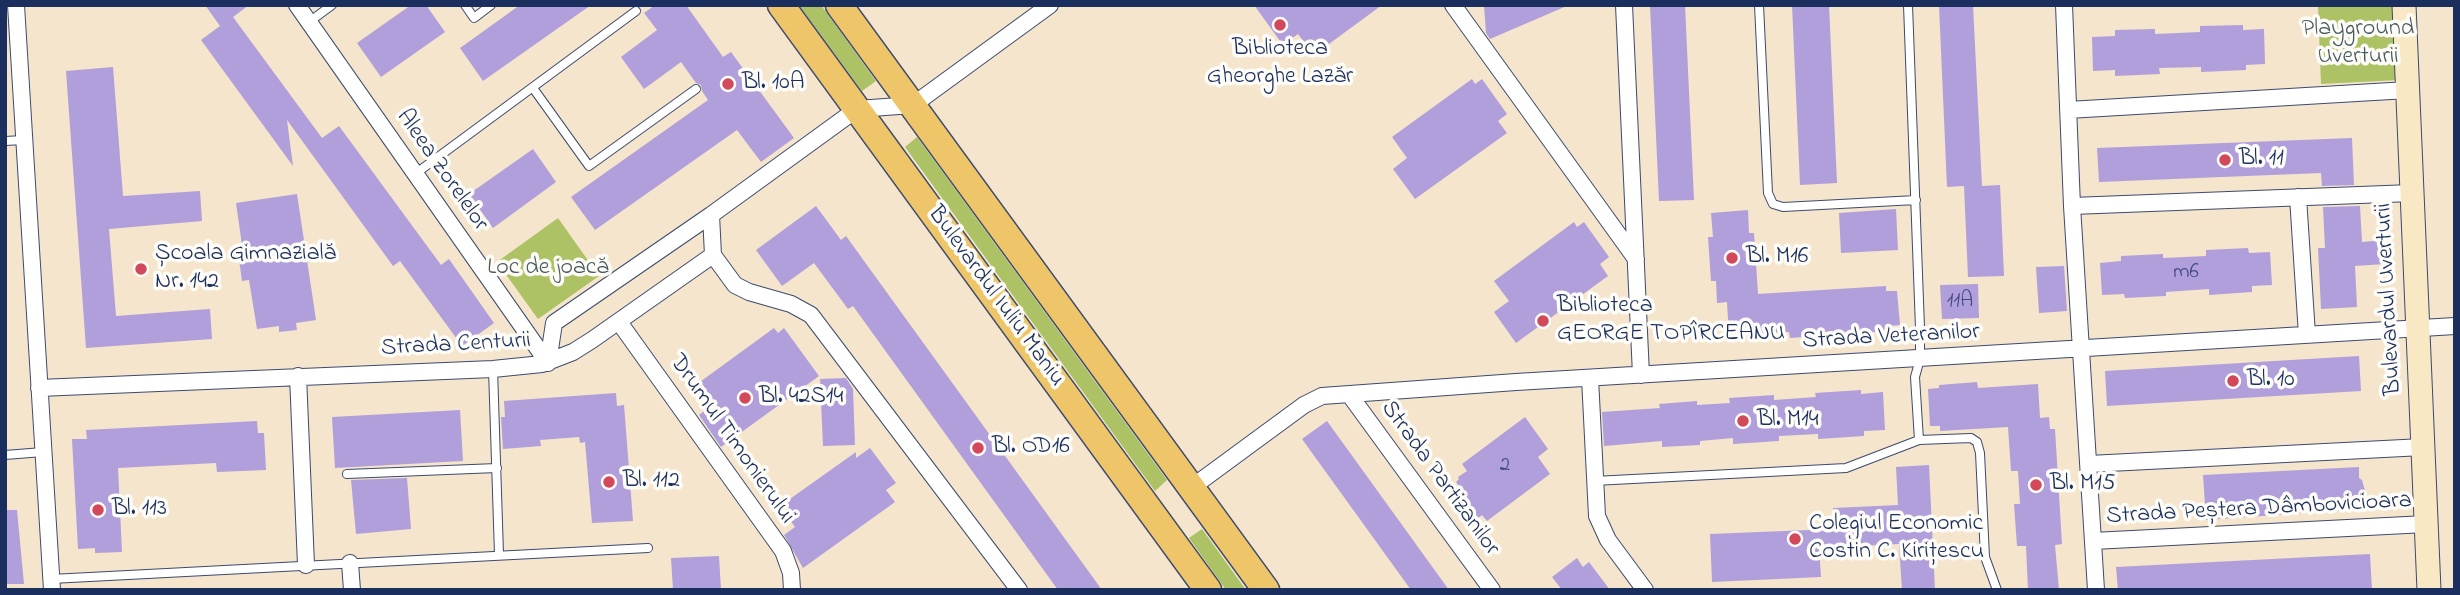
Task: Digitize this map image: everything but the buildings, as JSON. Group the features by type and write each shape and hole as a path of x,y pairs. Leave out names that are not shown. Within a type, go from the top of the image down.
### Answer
{"main road":[{"name":"Bulevardul Iuliu Maniu","path":"781,5 1208,590"},
{"name":"Bulevardul Iuliu Maniu","path":"839,5 1266,590"},
{"name":"Bulevardul Uverturii","path":"2404,5 2429,590"}],"street":[{"path":"16,5 51,585"},
{"name":"Aleea Zorelelor","path":"297,5 548,363"},
{"path":"1453,5 1636,259"},
{"path":"1624,5 1641,375"},
{"name":"Strada Peștera Dâmbovicioara","path":"2064,5 2072,206 2096,590"},
{"path":"857,109 913,105 1046,6"},
{"path":"2068,110 2408,90"},
{"name":"Strada Centurii","path":"39,388 493,369 548,363 554,323 711,215 857,109"},
{"path":"2072,206 2412,193"},
{"path":"2298,197 2307,335"},
{"path":"711,215 713,256 735,285 749,292 791,304 811,315 1019,590"},
{"path":"548,363 573,352 713,256"},
{"name":"Drumul Timonierului","path":"619,322 783,551 791,572 792,590"},
{"name":"Strada Veteranilor","path":"1191,488 1312,400 1349,394 2455,326"},
{"path":"298,376 306,565"},
{"path":"1591,378 1597,516 1608,540 1645,590"},
{"name":"Strada Partizanilor","path":"1349,394 1492,590"},
{"path":"2089,464 2423,447"},
{"name":"Strada Peștera Dâmbovicioara","path":"2093,541 2426,524"},
{"path":"350,563 352,590"}],"lane":[{"path":"309,22 332,5"},
{"path":"465,5 474,18 491,5"},
{"path":"1759,5 1768,193 1773,204 1783,207 1916,200"},
{"path":"1908,5 1916,200 1920,359 1915,377 1919,440"},
{"path":"415,174 636,11"},
{"path":"533,88 589,166 696,89"},
{"path":"5,141 24,140"},
{"path":"493,369 499,554"},
{"path":"1594,481 1846,468 1919,440 1970,438 1977,442 1980,453 1985,558 1997,590"},
{"path":"5,455 43,452"},
{"path":"347,474 498,468"},
{"path":"51,585 306,565 648,548"}],"green space":[{"path":"799,5 821,5 876,81 862,91"},
{"name":"Playground Uverturii","path":"2318,5 2396,5 2399,80 2321,84"},
{"path":"917,137 1167,480 1155,491 905,147"},
{"name":"Loc de joacă","path":"558,218 599,276 538,319 497,262"},
{"path":"1202,529 1246,590 1226,590 1189,538"}],"place":[{"name":"Biblioteca Gheorghe Lazăr","path":"1280,25"},
{"name":"Bl. 10A","path":"728,84"},
{"name":"Bl. 11","path":"2225,160"},
{"name":"Bl. M16","path":"1732,258"},
{"name":"Școala Gimnazială Nr. 142","path":"141,269"},
{"name":"Biblioteca GEORGE TOPÎRCEANU","path":"1543,321"},
{"name":"Bl. 10","path":"2233,381"},
{"name":"Bl. 42S14","path":"745,398"},
{"name":"Bl. M14","path":"1743,421"},
{"name":"Bl. OD16","path":"978,448"},
{"name":"Bl. 112","path":"609,482"},
{"name":"Bl. M15","path":"2036,485"},
{"name":"Bl. 113","path":"98,510"},
{"name":"Colegiul Economic Costin C. Kirițescu","path":"1795,539"}]}
